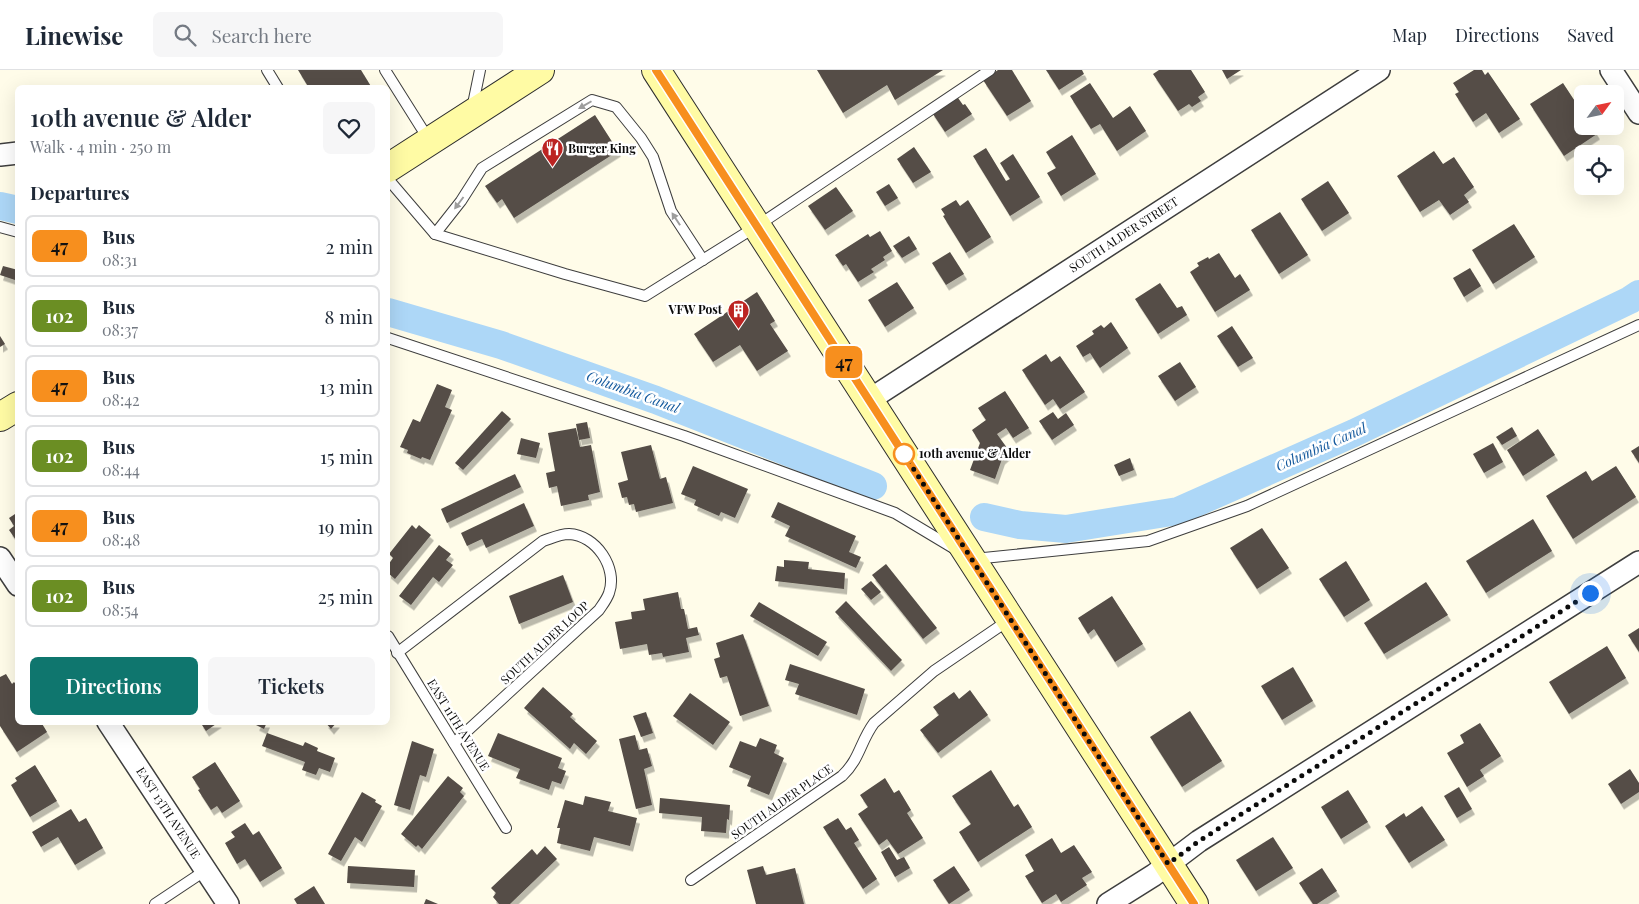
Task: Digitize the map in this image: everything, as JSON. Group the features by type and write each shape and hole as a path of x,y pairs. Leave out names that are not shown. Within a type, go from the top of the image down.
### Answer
{"main road":[{"path":"390,167 540,70"},
{"path":"656,70 1194,904"},
{"path":"0,417 15,408"}],"street":[{"name":"SOUTH ALDER STREET","path":"869,400 1379,70"},
{"path":"1611,70 1639,113"},
{"path":"0,155 15,153"},
{"path":"0,558 15,580"},
{"path":"1108,904 1199,841 1639,562"},
{"name":"EAST 13TH AVENUE","path":"110,725 228,904"}],"lane":[{"path":"267,70 276,85"},
{"path":"385,70 430,141"},
{"path":"471,114 480,70"},
{"path":"390,182 435,234 557,272 645,296 756,226 990,70"},
{"path":"435,234 461,201 482,168 592,100 616,107 641,138 653,157 671,211 703,260"},
{"path":"0,227 15,231"},
{"path":"390,339 684,436 895,513 972,559 1148,541 1238,509 1639,325"},
{"name":"SOUTH ALDER LOOP","path":"398,652 543,541 570,534 585,538 599,550 609,566 612,579 609,594 600,610 454,744"},
{"name":"SOUTH ALDER PLACE","path":"690,880 842,776 855,761 867,732 874,723 941,666 1010,619"},
{"name":"EAST 11TH AVENUE","path":"390,639 506,828"},
{"path":"155,904 206,870"}],"building":[{"path":"298,70 361,70 370,85 307,85"},
{"path":"817,70 943,70 895,100 887,85 843,113"},
{"path":"998,70 1012,70 1031,101 1007,116 983,80"},
{"path":"1046,70 1082,70 1084,74 1059,90"},
{"path":"1159,70 1191,70 1205,92 1198,97 1201,101 1192,107 1189,104 1178,111 1153,74"},
{"path":"1222,70 1241,70 1227,79"},
{"path":"1474,70 1482,70 1485,75 1488,72 1520,119 1499,133 1486,113 1473,122 1455,94 1459,92 1453,83"},
{"path":"1090,83 1113,118 1130,106 1146,131 1117,151 1100,124 1091,129 1070,96"},
{"path":"1563,83 1574,100 1574,135 1596,135 1580,145 1574,145 1574,149 1564,156 1530,104"},
{"path":"956,95 972,114 945,132 931,111"},
{"name":"Burger King","path":"595,115 618,151 514,218 502,199 497,203 485,186"},
{"path":"1072,135 1096,174 1061,196 1047,173 1056,168 1046,152"},
{"path":"914,147 931,172 913,183 897,159"},
{"path":"986,148 1006,181 1010,179 1000,163 1013,154 1040,197 1010,216 973,156"},
{"path":"1434,151 1443,164 1454,157 1474,187 1464,195 1469,202 1450,215 1439,200 1420,212 1397,176"},
{"path":"1328,181 1349,213 1322,231 1301,199"},
{"path":"889,184 898,198 885,206 876,192"},
{"path":"836,187 853,211 825,230 808,206"},
{"path":"956,200 960,206 968,200 991,237 966,253 943,216 945,215 941,209"},
{"path":"1280,212 1308,255 1279,274 1251,230"},
{"path":"1514,224 1535,257 1493,284 1472,250"},
{"path":"880,231 892,251 883,257 885,260 871,269 874,272 858,282 846,264 843,266 835,255 868,234 870,237"},
{"path":"909,236 917,249 902,258 893,246"},
{"path":"950,252 964,274 946,285 932,263"},
{"path":"1219,253 1235,278 1240,274 1250,290 1215,312 1190,272 1199,266 1197,263"},
{"path":"3,266 15,269 15,280 0,275"},
{"path":"1470,268 1481,286 1464,297 1453,278"},
{"path":"897,282 914,308 885,327 868,300"},
{"path":"1160,283 1177,308 1182,306 1187,315 1158,334 1135,299"},
{"name":"VFW Post","path":"757,292 775,321 770,324 788,351 757,371 740,345 713,362 694,334"},
{"path":"1111,322 1128,348 1100,368 1090,353 1083,357 1076,346 1094,334 1092,331 1101,325 1104,328"},
{"path":"1232,326 1253,358 1238,367 1217,336"},
{"path":"0,336 5,344 0,347"},
{"path":"1046,354 1051,362 1060,356 1085,392 1060,409 1053,399 1045,405 1022,370"},
{"path":"1180,362 1196,387 1175,401 1158,376"},
{"path":"437,384 452,390 445,407 452,410 430,460 422,457 421,459 407,453 408,450 400,447 413,419 420,422"},
{"path":"1005,391 1029,428 1013,438 1006,428 997,434 1010,452 1002,459 995,479 970,470 980,443 972,430 986,420 978,408"},
{"path":"502,411 511,419 463,470 455,463"},
{"path":"1053,412 1058,419 1066,413 1074,425 1052,440 1039,421"},
{"path":"587,422 590,438 579,440 576,424"},
{"path":"1512,427 1517,436 1502,445 1496,437"},
{"path":"576,428 580,447 591,445 600,492 588,495 589,500 561,506 557,486 549,488 546,473 555,471 548,433"},
{"path":"1538,429 1555,455 1523,476 1507,450"},
{"path":"521,438 540,443 536,458 517,454"},
{"path":"1493,443 1503,462 1484,473 1473,454"},
{"path":"651,445 660,479 666,477 673,503 636,512 634,504 629,505 627,497 622,498 618,483 628,480 621,452"},
{"path":"1639,446 1639,463 1631,451"},
{"path":"1130,458 1134,470 1119,476 1114,465"},
{"path":"693,466 748,489 735,518 721,512 719,516 694,505 696,500 681,494"},
{"path":"1616,466 1636,497 1573,539 1546,496 1586,471 1592,481"},
{"path":"515,474 521,487 447,523 441,509"},
{"path":"778,502 856,536 849,552 861,557 856,568 785,536 790,526 771,517"},
{"path":"524,503 534,526 486,548 482,539 467,546 461,533"},
{"path":"15,514 15,539 9,530 14,526 9,518"},
{"path":"1533,519 1552,551 1486,593 1466,561"},
{"path":"412,525 416,529 419,525 431,535 395,579 390,575 390,562 393,558 390,553"},
{"path":"1262,528 1289,568 1257,589 1230,548"},
{"path":"439,545 451,554 446,560 453,565 439,582 433,577 411,605 399,596"},
{"path":"784,560 809,562 808,569 845,573 844,589 775,581 777,566 784,567"},
{"path":"1346,561 1370,600 1344,617 1319,579"},
{"path":"886,564 937,628 923,639 872,575"},
{"path":"563,575 573,602 519,624 509,596"},
{"path":"871,581 881,592 871,600 861,589"},
{"path":"1426,582 1448,615 1384,654 1364,623"},
{"path":"678,592 681,609 684,609 688,629 697,627 699,635 686,638 689,652 663,657 662,653 649,655 647,644 620,649 615,622 632,619 631,612 645,610 643,599"},
{"path":"1112,596 1143,644 1115,662 1094,629 1088,634 1078,618"},
{"path":"846,601 902,660 891,671 835,612"},
{"path":"759,602 827,642 818,656 750,616"},
{"path":"1639,628 1639,652 1628,635"},
{"path":"743,634 769,706 740,716 727,676 720,678 714,659 720,657 716,643"},
{"path":"1607,646 1626,678 1569,714 1549,682"},
{"path":"790,664 865,689 857,715 795,694 799,684 785,680"},
{"path":"1293,667 1313,701 1282,720 1261,686"},
{"path":"6,674 12,684 15,683 15,725 43,725 47,732 17,752 0,726 0,677"},
{"path":"543,687 573,714 570,717 597,741 586,754 574,743 570,749 524,708"},
{"path":"970,690 988,715 938,753 920,730 939,715 933,707 954,692 959,699"},
{"path":"690,693 730,722 713,745 673,716"},
{"path":"1190,711 1222,761 1182,787 1150,737"},
{"path":"646,712 653,733 641,737 633,716"},
{"path":"1480,723 1501,756 1480,770 1484,776 1467,787 1447,753 1464,743 1460,735"},
{"path":"202,725 215,725 206,731"},
{"path":"256,725 266,725 264,729"},
{"path":"267,733 303,746 305,742 318,748 317,751 335,758 330,772 319,768 316,775 302,770 305,762 262,746"},
{"path":"498,733 562,758 558,768 566,771 561,784 552,781 549,790 516,778 520,769 488,756"},
{"path":"635,735 639,750 647,748 652,766 644,769 652,805 636,809 619,739"},
{"path":"760,738 777,745 774,753 784,758 769,795 747,786 751,776 729,767 740,741 756,747"},
{"path":"412,741 434,749 426,777 420,775 410,810 394,805"},
{"path":"215,762 240,801 222,813 217,806 211,810 192,777"},
{"path":"35,765 57,801 30,817 11,785 17,781 15,778"},
{"path":"1630,769 1639,783 1639,792 1621,804 1608,784"},
{"path":"991,770 1014,807 1018,804 1032,827 978,862 959,832 971,824 952,796"},
{"path":"448,776 463,788 460,792 464,796 422,849 418,845 416,847 401,834"},
{"path":"885,778 894,793 899,790 911,810 907,813 923,838 898,854 887,839 879,845 858,814 868,807 860,795"},
{"path":"1459,787 1472,809 1457,818 1444,796"},
{"path":"1348,790 1368,822 1341,839 1321,807"},
{"path":"362,792 382,806 362,842 355,837 341,861 328,854"},
{"path":"585,796 611,802 608,811 637,818 630,846 594,837 590,851 557,843 560,828 557,828 565,800 583,805"},
{"path":"660,798 730,805 726,833 701,831 702,817 659,813"},
{"path":"1422,806 1445,840 1409,863 1385,826 1404,813 1406,817"},
{"path":"71,809 79,822 86,818 103,848 75,865 58,837 41,847 32,832"},
{"path":"838,818 846,830 851,827 859,840 854,843 877,879 863,889 823,827"},
{"path":"245,823 253,835 259,831 282,868 260,882 245,859 237,864 225,843 235,837 231,832"},
{"path":"1273,837 1293,868 1256,891 1236,860"},
{"path":"1052,838 1061,853 1074,845 1092,872 1082,878 1087,885 1061,902 1056,894 1042,903 1025,876 1034,871 1025,855"},
{"path":"545,846 557,859 510,904 499,904 493,897 496,893 491,888 532,849 537,855"},
{"path":"889,847 897,860 904,857 910,868 895,877 881,852"},
{"path":"348,866 415,870 414,887 347,883"},
{"path":"763,866 766,875 795,868 804,904 756,904 747,870"},
{"path":"954,866 970,890 949,904 933,880"},
{"path":"1322,868 1337,891 1317,904 1313,904 1299,883"},
{"path":"314,886 325,904 297,904 294,899"},
{"path":"426,899 438,904 424,904"}],"waterway":[{"name":"Columbia Canal","path":"0,206 15,209"},
{"name":"Columbia Canal","path":"984,517 1020,525 1066,529 1178,511 1354,433 1639,294"},
{"name":"Columbia Canal","path":"390,313 501,345 656,400 873,486"}],"bus line":[{"name":"47","path":"656,70 1194,904"}],"place":[{"name":"Burger King","path":"552,168"},
{"name":"VFW Post","path":"738,329"},
{"name":"10th avenue & Alder","path":"904,454"}],"route":[{"path":"904,454 1168,864 1199,841 1590,593"}]}
